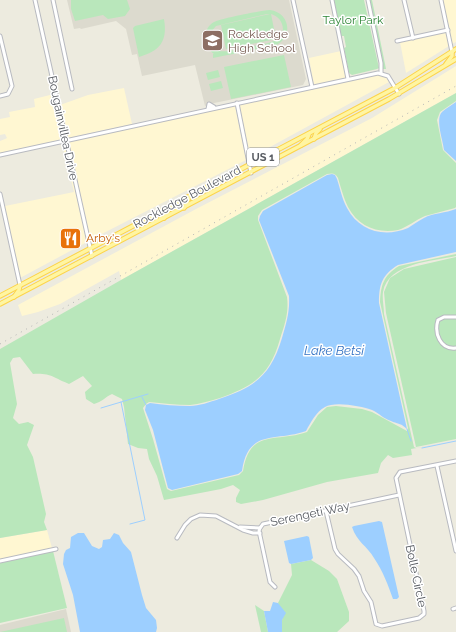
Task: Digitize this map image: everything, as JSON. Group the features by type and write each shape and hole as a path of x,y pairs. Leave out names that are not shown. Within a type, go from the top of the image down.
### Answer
{"main road":[{"path":"446,65 454,51"},
{"name":"Rockledge Boulevard","path":"0,296 395,88 454,51"},
{"path":"455,59 456,55"},
{"name":"Rockledge Boulevard","path":"0,304 399,94 455,59"},
{"path":"314,139 316,133 322,126"},
{"path":"299,147 307,139 309,133"},
{"path":"184,208 190,195"},
{"path":"163,218 171,206"},
{"path":"13,297 19,290 20,285"}],"street":[{"name":"Bougainvillea Drive","path":"36,0 92,256"},
{"path":"53,0 72,89"},
{"path":"293,0 312,86"},
{"path":"332,0 348,79"},
{"path":"368,0 381,61 380,73"},
{"path":"404,0 413,38"},
{"path":"441,0 454,51"},
{"path":"397,41 448,30"},
{"path":"0,36 12,86 8,94 0,96"},
{"path":"0,154 312,86 380,73 388,76 399,94"},
{"path":"236,103 251,173"},
{"path":"0,194 20,285"},
{"path":"456,317 444,317 438,320 436,325 440,341 445,347 456,348"},
{"name":"Bolle Circle","path":"326,511 335,548 338,554 354,568 359,576 364,591 371,602 376,624 382,626 412,620 422,616 424,611 396,478 400,472 456,462"},
{"path":"437,466 455,541 456,551"},
{"name":"Serengeti Way","path":"275,587 270,582 260,533 260,528 263,524 399,495"},
{"path":"177,538 185,525 200,515 216,516 247,531 260,533"},
{"path":"240,527 260,528"},
{"path":"0,561 56,549"}],"shaded area":[{"name":"Rockledge High School","path":"67,0 289,0 306,79 303,85 205,106 195,65 142,76 137,54 132,55 126,29 116,21 81,29 74,29"},
{"path":"443,0 456,0 456,42 452,44"},
{"path":"446,32 449,46 406,73 400,42"},
{"path":"341,51 346,78 314,85 309,58"},
{"path":"456,66 456,93 121,280 119,271 60,304 22,316 18,305 196,209 372,118"},
{"path":"379,74 387,77 389,82 250,158 239,105"},
{"path":"124,88 132,124 67,138 60,105 88,95"},
{"path":"54,94 64,139 0,153 0,141 7,138 5,134 0,135 0,119 10,117 9,112 35,107 34,99"},
{"path":"235,106 246,160 90,240 68,141"},
{"path":"64,142 87,242 20,278 4,203 5,206 74,192 62,143"},
{"path":"47,530 52,548 0,559 0,538"},
{"path":"66,609 71,632 0,632 0,625"}],"green space":[{"path":"71,0 127,0 130,9 125,16 108,19 103,15 75,21 71,9"},
{"name":"Taylor Park","path":"333,0 364,0 379,68 352,75 349,73 344,48 346,47 344,36 341,36"},
{"path":"369,0 372,0 386,69 383,69 383,62"},
{"path":"270,10 281,15 285,19 287,29 283,40 270,47 213,58 214,54 210,51 205,41 206,31 210,25 214,22 241,15","holes":["270,14 221,25 226,49 276,39 271,14 279,18 283,29 280,37 276,40 229,51 216,50 212,47 209,41 210,33 216,26"]},
{"path":"164,19 165,34 163,40 152,52 139,57 133,28 135,26"},
{"path":"284,55 291,87 231,99 224,67"},
{"path":"218,70 220,77 208,80 206,73"},
{"path":"221,81 223,88 211,91 209,84"},
{"path":"456,93 456,101 440,112 437,120 443,150 456,163 456,207 425,216 398,230 383,231 363,224 352,214 345,200 338,178 335,174 327,174 262,210 258,216 258,220 287,297 287,313 285,323 271,362 259,378 251,384 220,398 190,405 149,402 143,408 167,489 171,491 239,475 243,471 246,457 252,448 258,443 307,432 318,415 327,407 336,406 362,409 372,412 407,431 408,428 380,302 382,286 389,273 399,266 456,254 456,256 424,262 402,269 393,275 387,282 383,292 383,297 384,314 414,447 416,448 456,441 411,449 412,455 393,458 388,455 381,463 378,473 327,482 263,500 241,504 236,502 236,498 240,490 233,485 221,489 164,500 157,476 149,459 147,449 138,448 128,444 122,399 112,394 94,404 86,399 85,392 92,386 83,376 69,384 49,375 33,374 20,357 13,358 10,363 17,404 13,418 19,424 28,422 34,425 27,445 33,457 46,514 44,522 47,530 0,538 0,349"},
{"path":"456,257 456,439 416,447 386,313 384,292 390,278 404,269"},
{"path":"53,551 67,608 0,623 0,563"},
{"path":"311,560 329,571 337,579 349,612 349,621 337,632 282,632 283,617 278,603 292,575 291,564"},
{"path":"255,605 264,611 268,632 261,632"},
{"path":"64,618 67,632 0,632"}],"water":[{"path":"456,102 456,161 444,150 439,119 442,112"},
{"name":"Lake Betsi","path":"327,175 335,175 337,179 344,201 352,216 365,227 373,230 381,232 399,231 408,228 428,216 456,209 456,252 398,265 388,272 381,285 379,303 407,429 401,424 388,420 375,411 367,408 348,405 329,405 316,414 306,431 257,442 250,448 245,457 242,471 238,474 172,490 168,488 153,430 145,410 146,405 150,403 190,406 204,404 242,390 260,378 267,370 278,351 282,338 288,313 289,296 259,220 260,216 263,211"},
{"path":"379,521 382,522 399,597 397,599 393,599 380,568 359,540 352,527"},
{"path":"78,533 84,533 92,546 99,549 102,547 103,540 110,539 114,533 119,535 123,543 131,552 146,608 156,620 156,632 80,632 73,595 63,564 64,554 66,550 70,548 71,537"},
{"path":"307,536 309,537 313,558 311,560 291,564 289,563 284,541"},
{"path":"273,602 278,603 286,613 282,620 282,632 268,632 264,611 270,611"}],"waterway":[{"path":"101,408 148,394"},
{"path":"142,397 146,405"},
{"path":"121,402 145,520 130,524"},
{"path":"407,429 411,441"},
{"path":"422,448 456,441"}],"railway":[{"path":"0,344 456,86"}],"place":[{"name":"Rockledge High School","path":"213,41"},
{"name":"Arby's","path":"71,238"}]}
